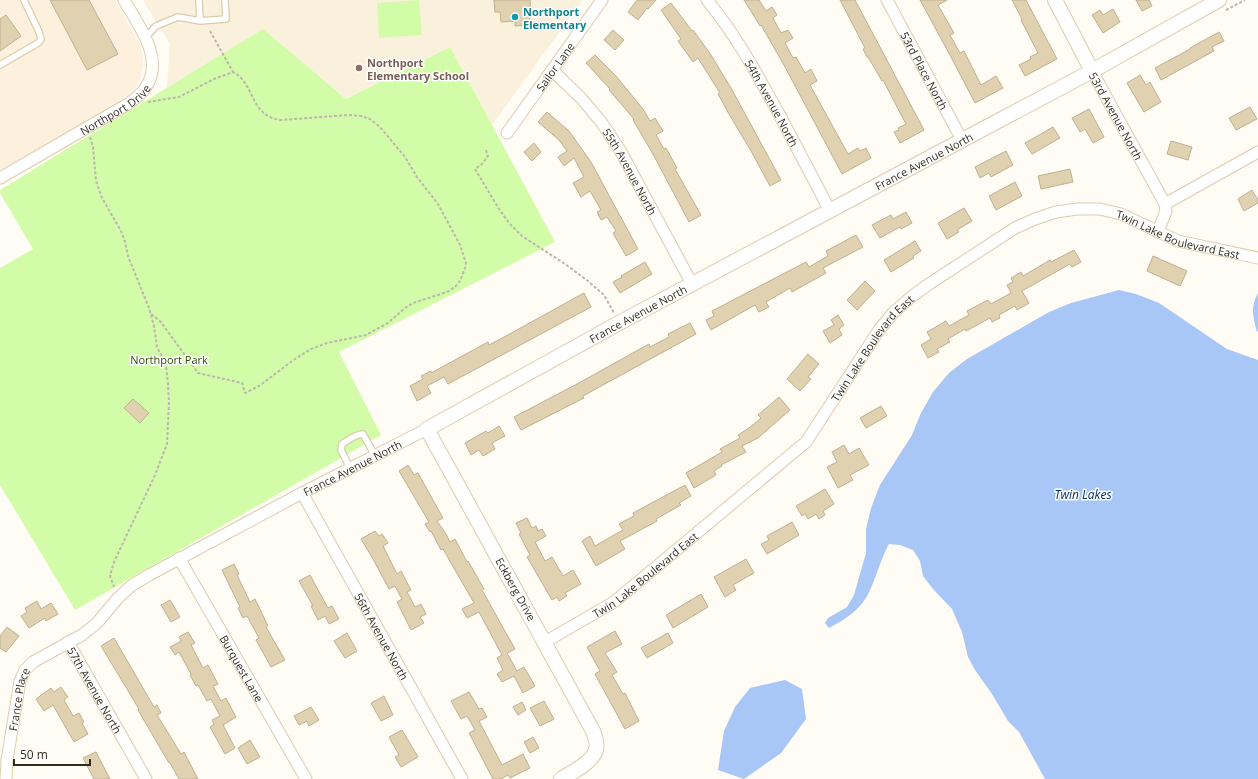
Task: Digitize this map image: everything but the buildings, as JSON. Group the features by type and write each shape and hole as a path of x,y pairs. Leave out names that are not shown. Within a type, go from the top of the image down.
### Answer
{"street":[{"name":"Northport Drive","path":"0,178 128,104 138,97 146,87 151,75 153,62 151,49 146,37 124,0"},
{"name":"Sailor Lane","path":"507,133 602,0"},
{"name":"54th Avenue North","path":"707,0 739,43 830,210"},
{"name":"53rd Place North","path":"887,0 962,140"},
{"name":"53rd Avenue North","path":"1055,0 1092,71 1166,204"},
{"name":"France Avenue North","path":"68,642 82,635 97,623 118,598 131,586 149,574 427,429 619,323 1092,71 1219,0"},
{"name":"55th Avenue North","path":"552,70 581,98 598,118 620,150 692,284"},
{"path":"1158,232 1166,211 1166,204 1258,152"},
{"name":"Twin Lake Boulevard East","path":"545,642 614,602 806,442 879,330 894,313 910,297 1015,228 1056,212 1077,209 1100,209 1121,214 1141,222 1178,241 1258,258"},
{"name":"Eckberg Drive","path":"427,429 545,642 597,741 596,751 590,759 577,770 561,779"},
{"name":"56th Avenue North","path":"302,493 462,779"},
{"name":"Burquest Lane","path":"179,558 306,779"},
{"name":"France Place","path":"6,779 20,680 25,670 33,662 68,642"},
{"name":"57th Avenue North","path":"68,642 146,779"}],"lane":[{"path":"0,65 38,43 40,39 39,32 24,0"},
{"path":"199,0 200,21"},
{"path":"146,37 156,26 178,17 200,21 226,19 225,0"},
{"path":"350,468 341,450 342,444 360,434 363,434 375,456"}],"path":[{"path":"151,314 160,321 198,373 242,383 245,393 259,386 291,362 311,350 327,343 366,336 388,323 412,303 447,292 455,287 464,275 466,263 464,255 438,204 417,177 405,157 380,127 370,119 349,114 281,120 270,118 258,107 242,78 233,72 210,31"},
{"path":"128,104 179,97 214,79 233,72"},
{"path":"85,129 93,147 96,181 102,198 121,231 128,256 151,314 157,347 166,364 169,402 167,444 155,475 114,562 110,576 118,598"},
{"path":"486,150 488,156 482,164 475,169 509,223 522,236 565,264 604,295 619,323"}],"shaded area":[{"path":"0,0 115,0 141,47 143,65 141,76 135,88 127,96 97,115 0,170"},
{"name":"Northport Elementary School","path":"143,0 582,1 492,125 450,47 346,99 263,29 167,88 170,44"}],"green space":[{"path":"419,0 422,35 379,38 377,3"},
{"name":"Northport Park","path":"263,29 346,99 450,47 555,242 339,352 381,435 75,610 0,485 0,268 33,249 0,193 0,190"}],"water":[{"name":"Twin Lakes","path":"1119,290 1136,294 1159,303 1227,349 1258,360 1258,779 1045,779 1019,732 1008,721 992,694 975,670 968,657 962,632 952,609 923,576 920,561 913,550 900,545 889,544 867,597 863,603 853,613 829,628 825,623 828,618 847,607 854,595 866,553 866,529 871,508 880,485 912,435 921,413 933,392 949,373 967,359 1049,312 1071,303"},
{"path":"1258,293 1257,332 1253,317 1253,308 1255,298"},
{"path":"785,680 802,689 806,719 781,753 744,779 718,770 724,731 735,707 750,688"}],"place":[{"name":"Northport Elementary","path":"515,17"},
{"name":"Northport Elementary School","path":"359,68"}]}
